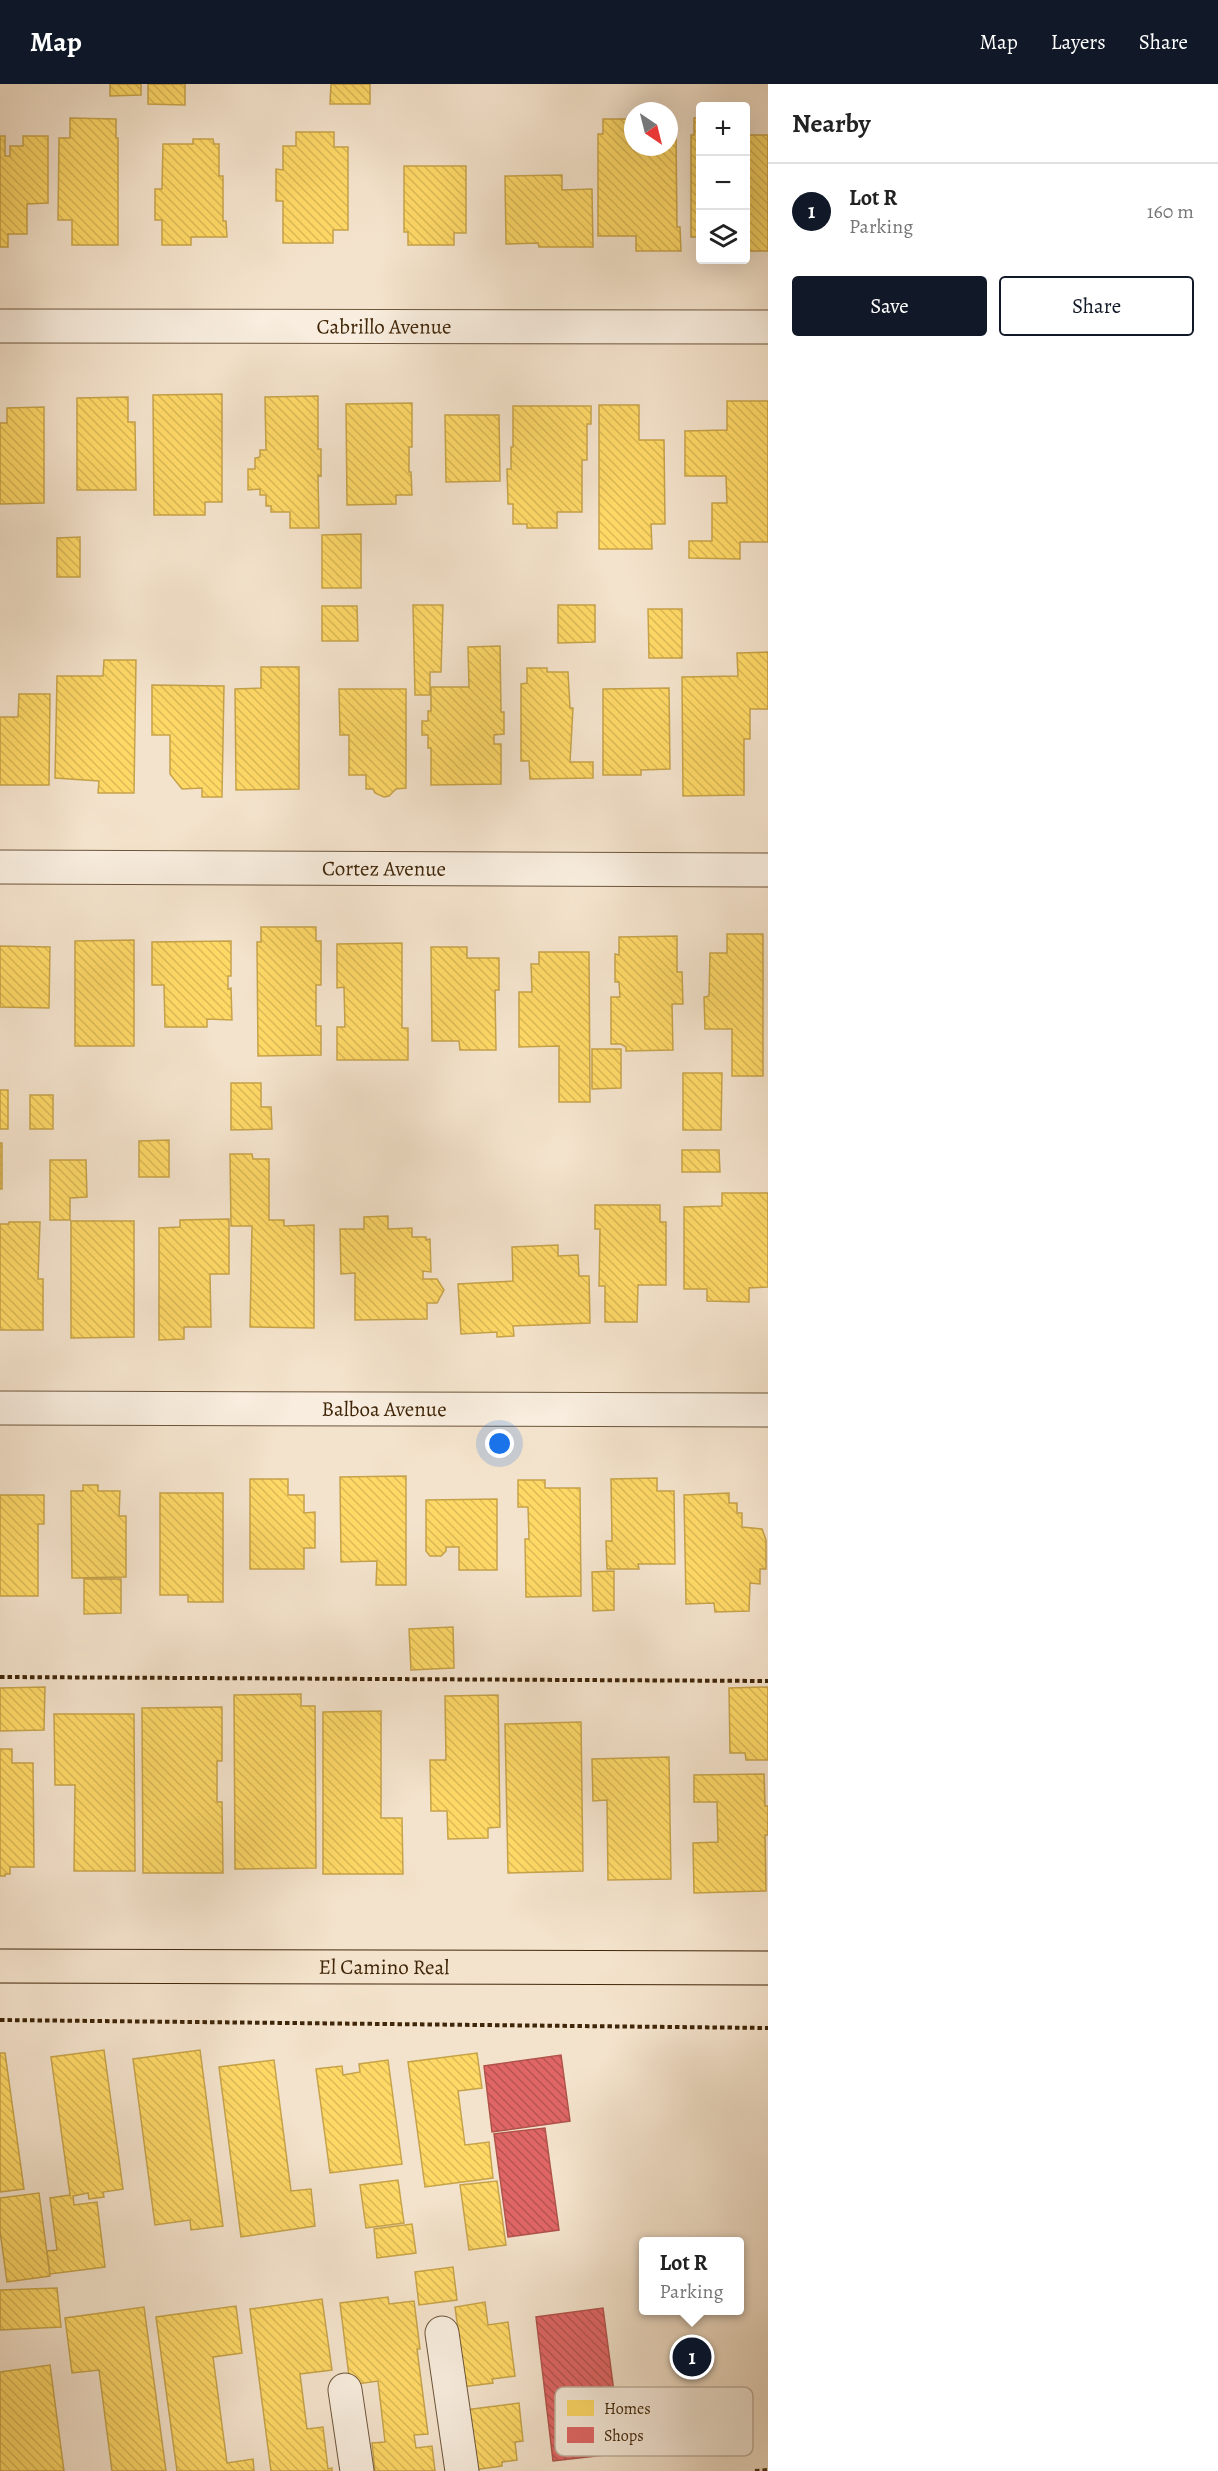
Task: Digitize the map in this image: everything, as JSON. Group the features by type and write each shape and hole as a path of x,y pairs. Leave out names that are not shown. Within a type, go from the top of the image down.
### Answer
{"main road":[{"name":"El Camino Real","path":"0,1966 768,1968"}],"street":[{"name":"Cabrillo Avenue","path":"0,326 768,327"},
{"name":"Cortez Avenue","path":"0,867 768,870"},
{"name":"Balboa Avenue","path":"0,1408 768,1410"},
{"path":"442,2333 462,2471"},
{"path":"345,2390 357,2471"}],"path":[{"path":"0,1677 768,1681"},
{"path":"0,2020 768,2028"},
{"path":"755,2471 768,2470"}],"building: Homes":[{"path":"110,84 141,84 141,95 110,96"},
{"path":"148,84 185,84 185,105 148,104"},
{"path":"331,84 370,84 370,104 330,104"},
{"path":"70,118 116,119 118,245 72,245 72,220 58,220 59,138 70,138"},
{"path":"694,118 696,118 696,237 691,237 691,135 694,135"},
{"path":"603,119 624,119 624,156 676,156 677,227 680,227 681,251 636,251 636,236 598,236 598,134 603,134"},
{"path":"296,132 334,132 334,147 348,147 348,230 333,230 333,243 283,243 283,201 276,201 276,169 283,170 283,146 296,146"},
{"path":"750,135 768,135 768,251 750,251"},
{"path":"0,136 5,136 5,156 10,156 10,146 23,146 23,136 48,136 48,203 27,204 27,234 8,234 8,247 0,247"},
{"path":"193,139 213,139 214,144 219,144 219,176 223,176 223,221 226,221 227,237 191,237 191,245 162,245 162,220 155,220 155,189 162,189 163,144 193,144"},
{"path":"404,166 466,166 466,233 454,233 454,245 408,245 408,232 404,232"},
{"path":"562,175 562,190 592,189 593,247 539,247 538,243 506,244 505,176"},
{"path":"222,394 222,502 205,502 205,515 154,515 153,395"},
{"path":"318,396 318,449 321,449 321,476 318,475 319,528 290,528 290,512 271,512 271,506 266,506 266,495 260,495 260,489 248,490 248,469 255,469 255,458 260,457 260,450 266,450 265,397"},
{"path":"128,397 128,422 135,422 136,490 77,490 77,398"},
{"path":"727,401 768,401 768,542 740,542 740,559 689,558 689,541 712,541 712,503 727,503 726,476 685,476 685,431 727,430"},
{"path":"412,403 412,447 409,447 409,472 411,472 412,495 396,495 396,504 347,505 346,404"},
{"path":"599,405 639,405 639,440 664,440 665,524 651,524 652,549 599,549"},
{"path":"513,406 591,406 591,424 587,424 587,460 582,460 582,512 557,512 557,528 527,528 527,524 513,524 513,504 508,504 507,469 511,469"},
{"path":"44,407 44,503 0,504 0,423 7,423 7,408"},
{"path":"445,415 499,415 500,481 446,482"},
{"path":"361,534 361,588 322,588 322,535"},
{"path":"80,537 80,577 57,577 57,538"},
{"path":"413,605 443,605 441,672 430,672 430,695 415,695"},
{"path":"558,605 595,605 595,642 558,643"},
{"path":"322,606 357,606 358,641 322,641"},
{"path":"648,609 682,609 682,658 649,658"},
{"path":"500,646 501,712 504,712 504,734 494,735 494,744 501,744 501,784 431,785 431,748 428,748 428,735 422,735 422,721 428,721 428,711 431,711 431,687 469,687 468,647"},
{"path":"768,652 768,709 750,709 750,739 744,739 744,795 683,796 682,677 738,676 737,653"},
{"path":"104,660 136,660 134,793 98,793 99,781 55,778 57,676 103,676"},
{"path":"261,667 299,667 299,789 236,790 235,689 261,688"},
{"path":"527,668 547,668 547,672 568,672 570,708 573,708 570,762 593,762 593,778 530,779 529,761 521,761 521,684 527,683"},
{"path":"152,685 224,686 222,797 202,797 202,788 182,789 170,774 170,735 152,735"},
{"path":"669,688 670,769 641,770 641,775 603,775 603,689"},
{"path":"339,689 406,689 406,788 396,789 389,796 384,797 375,793 373,789 366,789 366,775 349,775 349,735 340,735"},
{"path":"19,694 50,694 49,785 0,785 0,717 18,717"},
{"path":"261,927 316,927 316,941 321,941 321,985 316,985 316,1026 321,1026 321,1055 258,1056 257,942 261,942"},
{"path":"727,934 763,934 763,1076 732,1076 732,1029 705,1029 704,997 709,996 710,953 727,953"},
{"path":"677,936 677,972 682,972 683,1004 672,1004 673,1050 626,1051 626,1047 621,1044 611,1044 611,997 620,997 619,982 615,982 615,954 619,955 619,937"},
{"path":"134,940 134,1046 75,1046 75,941"},
{"path":"231,941 231,976 228,976 228,989 231,988 232,1020 207,1019 207,1027 165,1027 164,985 152,985 152,942"},
{"path":"402,943 402,1028 408,1028 408,1060 337,1060 337,1027 345,1027 344,987 337,988 337,944"},
{"path":"0,946 50,947 49,1008 0,1007"},
{"path":"431,947 467,947 467,958 499,958 499,990 495,990 496,1050 460,1050 459,1041 432,1041"},
{"path":"539,952 589,952 590,1102 559,1102 559,1046 519,1047 519,992 532,992 531,964 539,964"},
{"path":"592,1049 621,1049 621,1088 592,1089"},
{"path":"683,1073 722,1073 721,1130 683,1130"},
{"path":"231,1083 261,1083 261,1107 271,1107 272,1129 231,1130"},
{"path":"0,1090 8,1090 8,1129 0,1129"},
{"path":"30,1095 53,1095 53,1129 30,1129"},
{"path":"169,1140 169,1177 139,1177 139,1141"},
{"path":"0,1143 2,1143 2,1189 0,1189"},
{"path":"682,1150 719,1150 720,1172 682,1172"},
{"path":"230,1154 252,1154 253,1159 269,1159 269,1220 284,1220 284,1226 314,1225 314,1328 250,1327 252,1226 231,1226"},
{"path":"50,1160 86,1160 87,1197 70,1198 70,1220 50,1220"},
{"path":"722,1193 768,1193 768,1287 749,1288 749,1302 707,1301 707,1289 684,1289 684,1207 722,1206"},
{"path":"595,1205 660,1205 660,1222 666,1222 666,1285 638,1285 637,1322 605,1322 605,1286 599,1286 600,1229 595,1229"},
{"path":"388,1216 388,1229 412,1228 412,1237 430,1239 431,1272 423,1271 423,1279 437,1279 444,1290 437,1303 427,1303 427,1319 355,1320 355,1273 341,1274 340,1229 364,1229 364,1217"},
{"path":"229,1219 229,1274 210,1274 211,1327 184,1327 184,1339 159,1340 159,1228 180,1227 180,1220"},
{"path":"71,1221 134,1221 134,1337 71,1338"},
{"path":"9,1222 40,1222 38,1279 43,1279 43,1330 0,1330 0,1224 9,1224"},
{"path":"558,1245 558,1256 578,1255 579,1276 589,1276 590,1323 513,1326 514,1336 497,1337 497,1332 461,1334 458,1284 513,1281 512,1247"},
{"path":"406,1476 406,1585 376,1585 377,1561 341,1562 340,1477"},
{"path":"657,1478 657,1491 674,1491 675,1564 638,1564 639,1569 607,1569 606,1541 612,1541 611,1479"},
{"path":"250,1479 288,1479 288,1495 304,1495 304,1513 315,1512 315,1548 304,1548 304,1569 250,1569"},
{"path":"518,1480 545,1480 545,1488 580,1488 581,1596 526,1597 525,1539 529,1539 528,1507 518,1507"},
{"path":"83,1485 98,1485 98,1491 120,1491 119,1516 126,1516 126,1577 72,1578 71,1491 83,1491"},
{"path":"160,1493 223,1493 223,1602 188,1602 188,1595 160,1595"},
{"path":"729,1493 729,1503 737,1503 737,1513 742,1513 742,1527 762,1529 766,1540 766,1569 760,1569 760,1584 750,1583 749,1611 715,1612 714,1603 686,1604 684,1495"},
{"path":"0,1495 44,1495 44,1524 38,1524 38,1596 0,1596"},
{"path":"497,1499 497,1570 459,1570 459,1547 446,1547 446,1551 441,1556 430,1556 426,1551 426,1500"},
{"path":"614,1571 614,1610 593,1611 592,1572"},
{"path":"84,1579 121,1579 121,1613 84,1614"},
{"path":"453,1627 454,1668 411,1670 409,1629"},
{"path":"45,1687 44,1730 0,1731 0,1688"},
{"path":"768,1687 768,1760 746,1760 745,1753 730,1753 729,1688"},
{"path":"301,1694 301,1706 315,1706 316,1868 235,1869 234,1695"},
{"path":"498,1695 500,1827 488,1828 488,1838 448,1839 447,1811 431,1811 430,1760 446,1760 445,1696"},
{"path":"222,1707 222,1761 217,1761 217,1802 222,1802 223,1873 143,1873 142,1708"},
{"path":"381,1711 381,1818 402,1818 403,1874 323,1874 323,1712"},
{"path":"54,1714 134,1714 135,1871 74,1871 75,1785 55,1785"},
{"path":"581,1722 583,1871 508,1873 505,1724"},
{"path":"0,1749 12,1749 12,1763 33,1763 34,1867 10,1867 10,1874 5,1874 5,1876 0,1876"},
{"path":"669,1757 671,1879 608,1880 607,1800 593,1801 592,1759"},
{"path":"764,1774 765,1806 768,1806 768,1835 765,1835 766,1891 694,1893 693,1843 718,1842 717,1802 694,1802 694,1775"},
{"path":"104,2050 123,2189 103,2192 104,2197 89,2199 88,2193 73,2196 74,2205 97,2202 105,2267 50,2274 47,2251 57,2250 50,2198 70,2195 51,2057"},
{"path":"200,2050 223,2226 191,2230 190,2220 155,2225 133,2059"},
{"path":"0,2053 5,2053 24,2189 0,2192"},
{"path":"477,2053 482,2088 458,2091 465,2145 489,2142 493,2178 425,2187 408,2062"},
{"path":"274,2060 291,2191 311,2189 315,2226 241,2237 219,2067"},
{"path":"388,2060 402,2164 330,2173 316,2069 342,2066 343,2075 360,2072 359,2064"},
{"path":"398,2180 404,2223 366,2228 360,2185"},
{"path":"497,2181 506,2245 469,2250 460,2185"},
{"path":"39,2193 50,2276 7,2282 0,2231 0,2198"},
{"path":"412,2224 416,2253 377,2258 374,2229"},
{"path":"453,2267 457,2300 419,2305 415,2272"},
{"path":"57,2288 61,2327 0,2330 0,2290"},
{"path":"388,2297 389,2304 414,2301 420,2349 417,2349 428,2434 414,2435 416,2448 432,2446 435,2471 375,2471 372,2443 385,2442 378,2381 350,2385 340,2303"},
{"path":"322,2299 332,2370 300,2374 307,2429 323,2427 328,2469 332,2468 332,2471 271,2471 250,2309"},
{"path":"485,2302 488,2325 508,2322 515,2376 492,2379 493,2383 462,2387 455,2330 458,2329 455,2307"},
{"path":"236,2306 242,2353 213,2357 227,2463 253,2459 254,2471 177,2471 156,2317"},
{"path":"144,2307 166,2471 112,2471 99,2370 72,2373 65,2318"},
{"path":"50,2365 64,2471 0,2471 0,2372"},
{"path":"519,2403 523,2441 515,2442 517,2460 502,2462 502,2466 473,2470 465,2410"}],"building: Shops":[{"path":"561,2055 570,2121 492,2132 484,2066"},
{"path":"545,2128 559,2230 508,2237 494,2134"},
{"path":"603,2308 613,2387 555,2387 555,2456 596,2456 553,2461 536,2317"}],"place":[{"name":"Lot R","path":"692,2357"}]}
